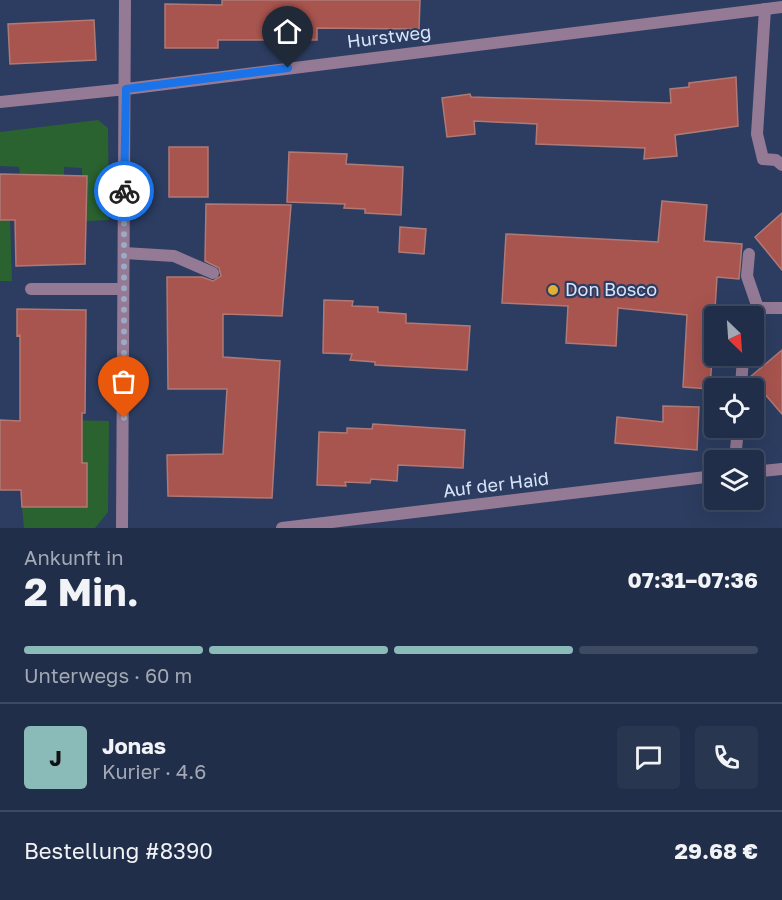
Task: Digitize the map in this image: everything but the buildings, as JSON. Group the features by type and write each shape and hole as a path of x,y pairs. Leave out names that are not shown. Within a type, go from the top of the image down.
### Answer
{"street":[{"path":"122,528 125,0"},
{"name":"Hurstweg","path":"0,102 126,89 782,7"},
{"path":"765,9 757,134 763,159 776,160 782,165"},
{"path":"124,253 174,256 213,273"},
{"path":"749,254 747,276 754,306"},
{"path":"31,289 123,289"},
{"path":"764,311 782,308"},
{"path":"764,471 782,469"},
{"name":"Auf der Haid","path":"282,528 704,477"}],"green space":[{"path":"98,120 108,128 109,220 86,221 87,177 82,176 82,168 64,167 64,175 20,175 19,167 0,166 0,132"},
{"path":"0,220 10,220 12,281 0,281"},
{"path":"22,419 109,421 108,512 95,528 24,528 22,507 87,507 82,463"}],"way so far":[{"path":"124,191 124,418"}],"place":[{"name":"Don Bosco","path":"553,290"}],"route":[{"path":"124,191 126,89 288,68"}]}
